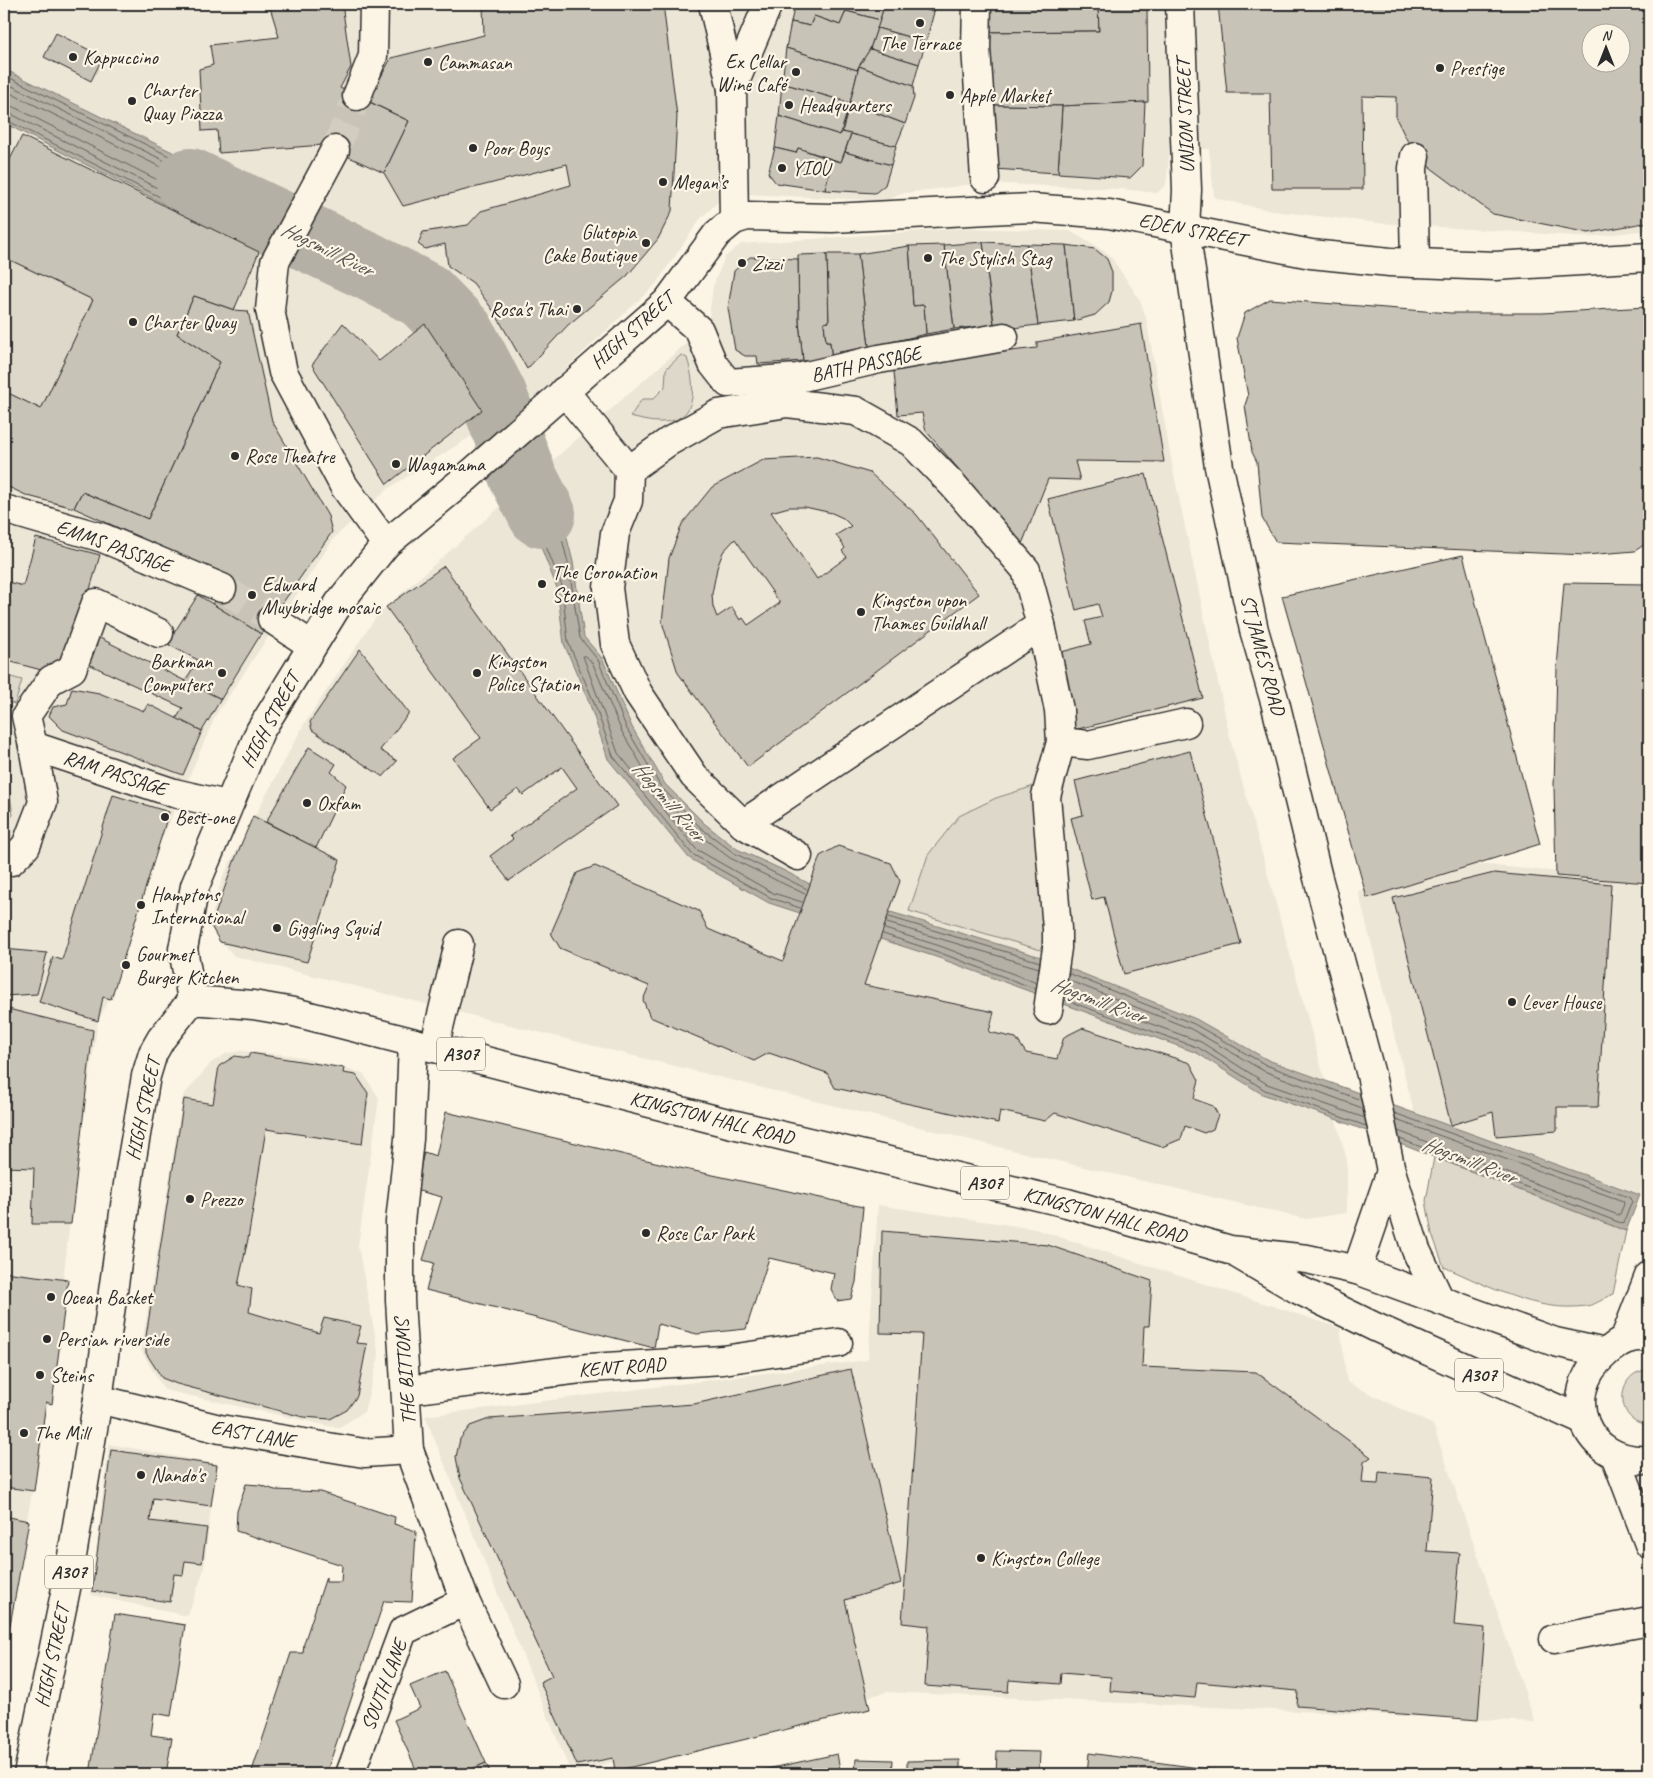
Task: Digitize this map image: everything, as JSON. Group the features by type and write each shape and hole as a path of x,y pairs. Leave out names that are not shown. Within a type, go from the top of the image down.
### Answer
{"street":[{"path":"356,96 373,56 374,4"},
{"path":"713,4 732,89 734,220"},
{"path":"732,89 768,4"},
{"path":"977,4 976,48 985,178"},
{"name":"UNION STREET","path":"1180,4 1187,190 1185,229"},
{"path":"335,150 275,262 270,310 283,372 344,486 386,544"},
{"path":"1415,156 1413,168 1415,263"},
{"name":"EDEN STREET","path":"734,220 746,216 832,218 1031,208 1108,214 1311,254 1415,263 1495,266 1649,257"},
{"name":"HIGH STREET","path":"28,1774 67,1583 98,1399 130,1170 146,1076 153,1053 161,1039 192,1000 183,949 195,886 260,731 311,645 350,587 386,544 466,478 667,302 717,234 734,220"},
{"name":"ST JAMES' ROAD","path":"1185,229 1220,468 1254,630 1275,702 1318,878 1371,1075 1390,1167 1416,1250 1440,1300"},
{"name":"BATH PASSAGE","path":"667,302 699,330 713,364 728,382 798,378 879,359 1004,337"},
{"path":"564,391 629,470 628,501 615,533 608,588 615,644 638,693 694,776 743,824 798,856"},
{"path":"629,470 668,442 718,414 787,403 856,411 911,442 954,485 1026,570 1041,625 1058,710 1060,742 1046,796 1057,948 1049,1007"},
{"name":"EMMS PASSAGE","path":"4,510 103,538 222,588"},
{"path":"12,861 26,846 43,802 26,716 51,680 72,669 96,603 159,633"},
{"path":"272,619 311,645"},
{"path":"743,824 1041,625"},
{"path":"1060,742 1088,745 1186,723"},
{"name":"RAM PASSAGE","path":"33,746 174,793 228,805"},
{"name":"THE BITTOMS","path":"459,944 423,1045 409,1139 400,1222 400,1300 409,1450 465,1601 504,1684"},
{"name":"KINGSTON HALL ROAD","path":"192,1000 254,1005 294,1012 728,1123 1067,1203 1230,1250 1307,1259 1357,1270 1555,1342 1626,1343"},
{"path":"1357,1270 1390,1167"},
{"name":"KINGSTON HALL ROAD","path":"1230,1250 1297,1289 1374,1327 1584,1421"},
{"path":"1649,1276 1626,1343 1593,1364 1585,1378 1581,1392 1584,1421 1601,1446 1614,1455 1635,1461 1649,1460"},
{"name":"KENT ROAD","path":"406,1390 589,1368 723,1360 838,1343"},
{"name":"EAST LANE","path":"98,1399 230,1431 364,1453 409,1450"},
{"path":"1614,1455 1649,1544"},
{"name":"SOUTH LANE","path":"350,1774 403,1632 465,1601"},
{"path":"1554,1639 1649,1621"}],"shaded area":[{"path":"4,4 1649,4 1649,230 1591,237 1378,223 1273,211 1218,199 1214,196 1209,149 1170,150 1166,185 1157,193 1121,189 982,183 898,194 888,201 747,194 734,196 717,203 701,218 656,284 540,393 389,488 335,537 216,715 159,846 113,992 98,1021 75,1177 51,1386 8,1626 4,1626"},
{"path":"965,228 1070,231 1109,254 1140,300 1146,317 1173,470 1230,738 1347,1160 1347,1213 1306,1219 1007,1149 234,956 209,926 223,876 304,724 378,614 708,324 713,286 725,257 741,244"},
{"path":"4,257 93,300 41,409 4,391"},
{"path":"681,355 687,358 692,380 693,391 688,410 681,417 671,421 655,422 630,417 642,399 653,399 665,387 666,369"},
{"path":"4,675 22,680 15,704 4,701"},
{"path":"4,755 13,815 4,825"},
{"path":"1034,786 1044,868 1044,951 909,911 928,855 959,816 996,798"},
{"name":"Lever House","path":"1467,863 1649,881 1649,1155 1640,1195 1415,1116 1358,891"},
{"path":"241,1051 290,1055 363,1073 379,1098 358,1246 379,1356 364,1412 338,1428 164,1390 141,1350 183,1096 211,1063 227,1053"},
{"path":"1434,1157 1626,1231 1613,1294 1586,1306 1549,1306 1495,1290 1444,1267 1432,1234 1426,1201"},
{"name":"Kingston College","path":"878,1205 1035,1229 1340,1328 1347,1382 1433,1425 1535,1722 887,1692 571,1773 425,1416 868,1360"},
{"path":"1649,1370 1649,1424 1638,1422 1629,1416 1624,1407 1623,1397 1624,1387 1629,1379 1638,1372"},
{"path":"109,1444 216,1464 204,1569 188,1616 91,1595"}],"water":[{"path":"4,69 282,206 259,252 4,123"},
{"path":"327,225 445,286 473,310 514,384 485,406 425,320 305,269"},
{"path":"548,480 560,510 573,562 584,637 602,658 632,727 665,784 705,824 737,849 827,893 1041,957 1196,1019 1268,1060 1640,1195 1626,1231 1330,1117 1262,1094 1197,1053 936,957 769,903 689,858 608,759 589,702 564,644 557,588 524,504"}],"building":[{"path":"269,4 342,4 351,67 340,88 409,121 384,173 323,145 219,153 217,130 202,131 199,69 213,65 210,45 279,37"},
{"path":"483,4 663,4 677,116 672,211 658,239 627,276 568,325 527,369 495,313 473,283 448,266 445,244 425,249 418,244 423,232 468,225 481,211 571,185 567,164 403,206 384,173 409,121 368,101 391,58 484,35"},
{"path":"795,4 885,4 880,20 846,11 840,25 814,16 810,26 791,22"},
{"path":"885,4 905,4 934,12 926,42 877,28"},
{"path":"905,4 936,4 934,12"},
{"path":"981,4 1098,4 1099,31 981,32"},
{"path":"1098,4 1147,4 1148,102 1062,106 993,105 992,70 987,69 986,32 1099,31"},
{"path":"1218,4 1649,4 1649,222 1589,233 1493,214 1415,156 1396,118 1396,97 1362,96 1363,189 1272,189 1270,93 1227,93"},
{"path":"846,11 880,20 870,49 857,70 786,48 791,22 810,26 814,16 840,25"},
{"path":"877,28 926,42 919,64 870,49"},
{"name":"Kappuccino","path":"56,33 103,57 91,81 44,57"},
{"path":"786,48 857,70 859,66 850,103 782,83"},
{"path":"870,49 919,64 913,86 859,66"},
{"path":"859,66 913,86 914,98 905,124 850,103"},
{"path":"782,83 850,103 840,135 779,116"},
{"path":"1145,102 1142,166 1130,178 1058,173 1062,106"},
{"path":"850,103 905,124 896,146 842,132"},
{"path":"993,105 1062,106 1058,173 993,169"},
{"path":"779,116 840,135 842,132 851,134 841,162 798,148 796,153 775,148"},
{"path":"851,134 896,146 891,165 845,152"},
{"name":"Charter Quay","path":"22,136 259,252 234,310 194,296 177,334 220,362 148,519 82,492 74,508 28,496 4,485 4,391 41,409 93,300 4,257 4,171"},
{"path":"775,148 796,153 798,148 832,160 825,190 776,183 768,173"},
{"path":"845,152 891,165 885,185 875,193 825,190 832,160 841,162"},
{"path":"983,242 994,325 954,329 944,245"},
{"path":"983,242 1027,244 1038,325 995,330"},
{"path":"1027,244 1066,245 1074,321 1038,325"},
{"path":"944,245 954,329 926,334 924,305 913,306 909,246"},
{"path":"1066,245 1095,249 1107,259 1112,272 1112,291 1109,302 1095,315 1074,321"},
{"path":"909,246 913,306 924,305 926,334 869,347 858,254"},
{"path":"827,254 829,322 824,323 826,342 830,342 832,359 803,361 799,322 798,255"},
{"path":"827,254 858,254 869,347 839,352 832,359 830,342 826,342 824,323 829,322"},
{"path":"750,257 798,259 799,322 803,361 758,364 757,356 745,356 735,350 728,308 734,271"},
{"name":"Rose Theatre","path":"194,296 234,310 248,311 272,421 328,516 332,532 261,634 212,604 230,578 74,508 82,492 148,519 220,362 177,334"},
{"path":"1270,299 1450,313 1542,313 1647,307 1649,309 1649,541 1635,551 1586,555 1276,542 1262,518 1257,462 1252,452 1245,405 1248,396 1237,338 1245,313"},
{"path":"343,323 379,361 425,324 482,410 387,484 312,365"},
{"path":"1141,324 1164,462 1075,461 1080,480 1048,479 1022,544 926,431 922,413 898,415 893,361 992,349 993,353 1037,348 1037,342"},
{"name":"Kingston upon Thames Guildhall","path":"817,457 870,473 916,514 979,594 748,767 678,673 662,622 669,558 682,524 712,487 763,460","holes":["789,507 805,507 832,513 843,518 851,526 836,535 845,548 842,551 847,557 817,579 771,512","735,539 780,603 748,625 743,618 740,620 732,607 717,617 713,607 712,594 717,568 723,552"]},
{"path":"1146,474 1203,698 1074,730 1054,654 1091,644 1085,621 1102,617 1098,604 1076,610 1048,499"},
{"path":"36,538 100,555 71,654 45,671 4,660 4,581 23,586"},
{"path":"1463,555 1540,844 1367,898 1282,596"},
{"name":"Kingston Police Station","path":"444,566 617,806 509,881 490,856 513,839 510,836 577,788 562,767 523,795 518,789 490,809 453,758 481,738 386,607"},
{"path":"1564,583 1649,584 1649,883 1556,876 1554,786 1557,668"},
{"path":"198,595 261,634 221,699 185,681 198,660 167,644"},
{"path":"88,632 221,699 202,731 176,719 183,708 80,660"},
{"path":"360,649 409,713 380,750 397,761 383,777 312,730 310,722"},
{"path":"72,688 99,693 144,711 148,704 202,731 183,775 63,730 49,716 53,707 67,704"},
{"name":"Oxfam","path":"309,747 336,764 331,772 346,785 316,848 266,822"},
{"path":"1190,751 1241,944 1124,974 1104,897 1092,900 1071,818 1083,815 1075,781"},
{"path":"113,795 169,812 111,999 103,997 98,1021 39,1002 53,957 62,960"},
{"path":"253,816 340,860 307,962 220,942 211,926"},
{"path":"838,846 891,863 900,881 864,985 994,1012 989,1032 1016,1038 1026,1053 1057,1059 1064,1037 1082,1028 1190,1063 1199,1080 1194,1099 1213,1106 1218,1115 1213,1129 1204,1133 1185,1126 1181,1139 1162,1147 1055,1113 1045,1121 1000,1111 998,1123 835,1088 827,1073 769,1053 754,1061 650,1017 643,1000 649,986 560,948 551,933 577,873 595,866 699,911 708,929 783,961 820,856"},
{"name":"Lever House","path":"1494,873 1611,884 1598,1107 1557,1107 1557,1131 1496,1136 1493,1112 1451,1125 1393,898"},
{"path":"4,949 47,953 37,994 4,996"},
{"path":"4,1008 93,1030 71,1224 32,1224 34,1168 4,1167"},
{"path":"250,1053 344,1068 343,1073 356,1075 368,1093 362,1144 266,1129 248,1239 238,1285 252,1289 249,1312 319,1333 324,1318 361,1326 356,1343 367,1344 357,1396 347,1410 330,1419 303,1417 177,1384 162,1378 146,1353 146,1336 184,1099 213,1104 219,1066 235,1056 248,1058"},
{"name":"Rose Car Park","path":"446,1112 680,1168 863,1207 856,1282 851,1299 837,1301 831,1289 834,1273 769,1258 746,1329 697,1334 658,1324 654,1348 426,1290 434,1263 423,1260 442,1197 415,1190 424,1152 436,1156"},
{"path":"882,1231 1048,1245 1152,1281 1149,1326 1144,1326 1142,1367 1256,1372 1371,1457 1364,1462 1362,1483 1378,1484 1379,1472 1433,1477 1427,1551 1460,1553 1454,1625 1485,1628 1478,1720 1297,1706 1298,1691 1197,1682 1195,1698 1110,1691 1111,1677 1061,1673 1060,1684 1009,1680 1008,1692 925,1686 929,1626 902,1623 922,1334 880,1333"},
{"path":"4,1272 68,1280 52,1404 46,1402 34,1491 4,1487"},
{"path":"851,1369 901,1583 845,1600 870,1709 615,1771 613,1758 577,1765 540,1682 552,1676 460,1478 456,1457 460,1439 470,1426 489,1419 694,1404"},
{"path":"111,1450 217,1465 211,1506 153,1498 150,1521 207,1528 202,1563 185,1561 183,1575 174,1574 170,1602 92,1591"},
{"path":"246,1484 260,1485 275,1490 320,1492 395,1517 394,1524 416,1531 412,1602 384,1601 326,1774 251,1774 291,1653 303,1653 304,1643 326,1577 326,1582 341,1582 342,1565 236,1531 237,1511"},
{"path":"4,1516 29,1521 10,1625 4,1624"},
{"path":"115,1614 185,1625 171,1716 154,1713 151,1735 172,1738 166,1774 90,1774"},
{"path":"445,1671 486,1763 460,1774 418,1774 394,1720 420,1708 410,1686"},
{"path":"997,1751 1040,1752 1039,1774 996,1774"},
{"path":"1089,1753 1243,1774 1087,1774"},
{"path":"837,1754 841,1774 744,1774"},
{"path":"856,1759 893,1760 892,1774 855,1774"},
{"path":"960,1760 960,1774 907,1774 907,1761"},
{"path":"486,1763 491,1774 460,1774"}],"waterway":[{"name":"Hogsmill River","path":"190,182 368,266 425,296 461,333 493,395 523,477 542,514"}],"tunnel":[{"path":"335,150 357,96"},
{"path":"222,588 272,619"}],"place":[{"name":"The Terrace","path":"920,23"},
{"name":"Kappuccino","path":"73,57"},
{"name":"Cammasan","path":"428,62"},
{"name":"Prestige","path":"1440,68"},
{"name":"Ex Cellar Wine Café","path":"796,72"},
{"name":"Apple Market","path":"950,95"},
{"name":"Charter Quay Piazza","path":"132,101"},
{"name":"Headquarters","path":"789,105"},
{"name":"Poor Boys","path":"473,148"},
{"name":"YIOU","path":"782,168"},
{"name":"Megan’s","path":"663,182"},
{"name":"Glutopia Cake Boutique","path":"646,243"},
{"name":"The Stylish Stag","path":"928,258"},
{"name":"Zizzi","path":"742,263"},
{"name":"Rosa's Thai","path":"577,309"},
{"name":"Charter Quay","path":"133,322"},
{"name":"Rose Theatre","path":"235,456"},
{"name":"Wagamama","path":"396,464"},
{"name":"The Coronation Stone","path":"542,584"},
{"name":"Edward Muybridge mosaic","path":"252,595"},
{"name":"Kingston upon Thames Guildhall","path":"861,612"},
{"name":"Barkman Computers","path":"222,673"},
{"name":"Kingston Police Station","path":"477,673"},
{"name":"Oxfam","path":"307,803"},
{"name":"Best-one","path":"165,817"},
{"name":"Hamptons International","path":"141,905"},
{"name":"Giggling Squid","path":"277,928"},
{"name":"Gourmet Burger Kitchen","path":"126,965"},
{"name":"Lever House","path":"1512,1002"},
{"name":"Prezzo","path":"190,1199"},
{"name":"Rose Car Park","path":"646,1233"},
{"name":"Ocean Basket","path":"51,1297"},
{"name":"Persian riverside","path":"47,1339"},
{"name":"Steins","path":"40,1375"},
{"name":"The Mill","path":"24,1433"},
{"name":"Nando's","path":"141,1475"},
{"name":"Kingston College","path":"981,1558"}]}
